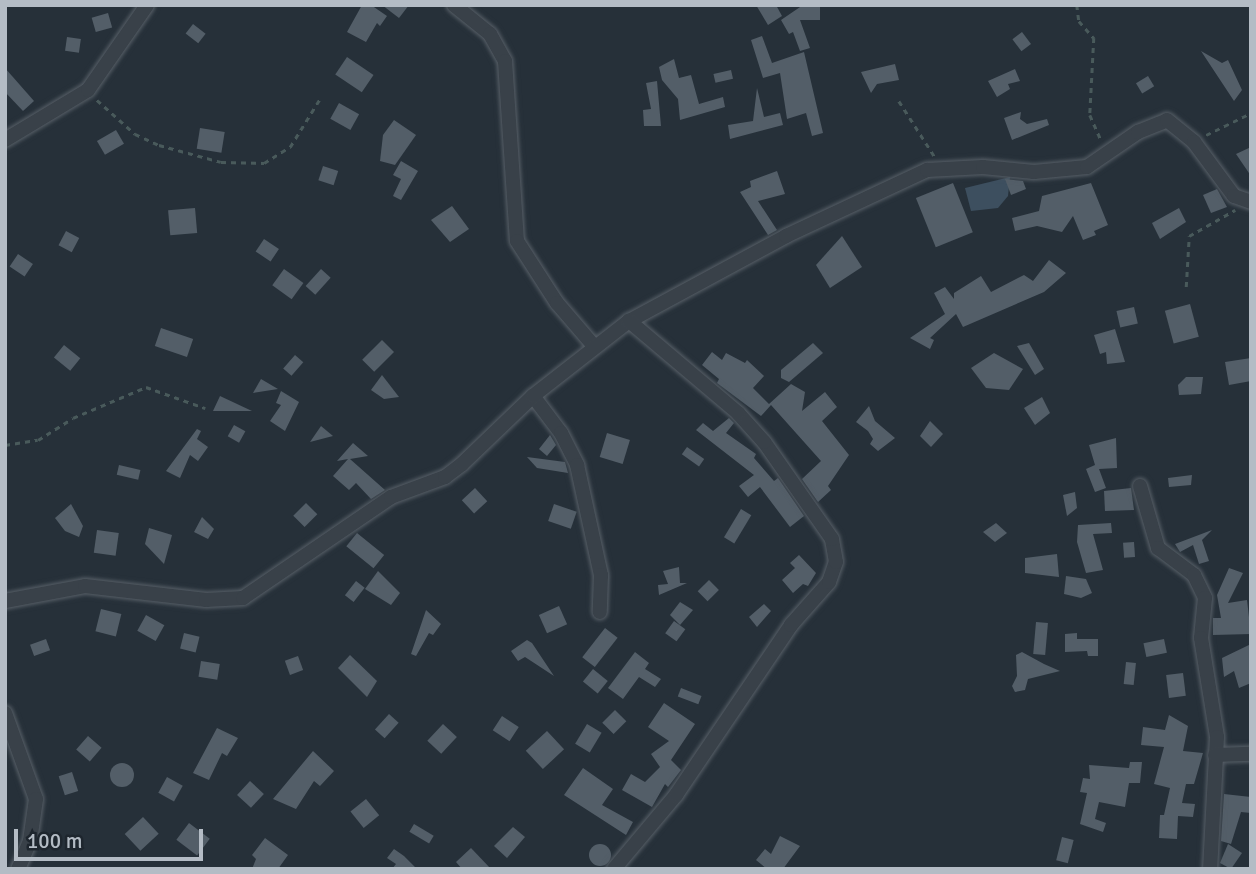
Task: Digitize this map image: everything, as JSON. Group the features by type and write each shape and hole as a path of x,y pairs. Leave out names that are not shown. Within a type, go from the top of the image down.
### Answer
{"street":[{"path":"5,140 88,90 147,5"},
{"path":"454,5 490,34 505,61 517,241 557,303 594,346"},
{"path":"5,601 85,586 206,600 243,598 391,497 445,477 463,464 533,396 629,321 786,236 914,174 942,167 1052,172 1087,167 1109,156 1139,132 1167,120 1194,142 1234,196 1251,202"},
{"path":"614,869 676,795 791,625 829,582 836,562 832,539 764,442 738,413 629,321"},
{"path":"533,396 561,433 577,466 601,575 600,612"},
{"path":"1140,486 1158,548 1194,575 1205,598 1201,638 1216,716 1210,869"},
{"path":"5,713 36,799 30,842 18,869"},
{"path":"1215,755 1251,754"}],"path":[{"path":"1077,5 1079,20 1094,38 1090,115 1109,156"},
{"path":"88,90 135,134 221,162 244,163 276,159 290,147 321,97"},
{"path":"899,101 942,167"},
{"path":"1194,142 1251,113"},
{"path":"1186,288 1189,236 1251,202"},
{"path":"5,445 38,440 73,418 146,387 205,408"}],"water":[{"path":"1010,177 1008,196 998,208 971,211 965,188"}],"building":[{"path":"362,5 371,5 387,16 380,26 377,23 366,42 347,32"},
{"path":"382,5 409,5 399,18"},
{"path":"756,5 776,5 782,16 768,25"},
{"path":"803,5 820,5 820,20 800,20 810,48 800,51 793,32 789,34 781,20"},
{"path":"108,13 112,27 96,32 92,18"},
{"path":"193,24 206,34 198,43 186,33"},
{"path":"1022,32 1031,44 1021,51 1012,39"},
{"path":"762,36 772,63 804,52 823,133 812,136 806,113 787,119 780,73 763,78 751,40"},
{"path":"67,37 81,39 79,53 65,51"},
{"path":"1201,51 1222,63 1228,60 1242,90 1234,101"},
{"path":"347,57 374,75 362,92 335,74"},
{"path":"674,59 679,78 691,75 699,104 723,97 725,107 680,120 678,99 662,80 659,67"},
{"path":"895,64 899,80 877,84 871,93 861,72"},
{"path":"5,68 34,101 23,111 5,92"},
{"path":"1015,69 1020,81 1008,84 1010,89 997,97 988,81"},
{"path":"731,70 733,79 715,83 713,74"},
{"path":"1148,76 1154,86 1142,93 1136,83"},
{"path":"657,81 661,126 644,126 643,110 651,109 646,83"},
{"path":"757,88 764,117 780,113 783,125 730,139 728,125 753,121"},
{"path":"339,103 359,114 350,130 330,119"},
{"path":"1021,112 1020,119 1027,124 1047,119 1049,125 1012,140 1004,118"},
{"path":"394,120 416,135 395,165 380,161 383,135"},
{"path":"200,128 225,132 221,153 197,149"},
{"path":"116,130 124,144 105,155 97,141"},
{"path":"1251,147 1251,176 1236,154"},
{"path":"401,161 418,171 401,200 393,196 401,179 393,175"},
{"path":"323,166 338,171 334,185 318,180"},
{"path":"777,171 785,194 758,201 777,230 768,235 740,192 751,187 750,181"},
{"path":"1005,179 1023,181 1026,189 1011,195"},
{"path":"953,183 973,232 936,247 916,198"},
{"path":"1091,183 1108,225 1094,231 1096,235 1083,240 1073,216 1062,232 1037,226 1015,231 1012,218 1039,211 1042,196"},
{"path":"1217,189 1227,207 1211,213 1203,195"},
{"path":"452,206 469,229 450,242 431,220"},
{"path":"195,208 197,233 170,235 168,210"},
{"path":"1179,208 1186,222 1160,239 1152,223"},
{"path":"66,231 79,238 72,252 58,245"},
{"path":"842,236 862,267 830,288 816,265"},
{"path":"264,239 279,249 271,262 256,251"},
{"path":"18,254 33,264 25,277 10,266"},
{"path":"1049,260 1066,273 1044,292 963,327 956,314 930,338 934,340 930,349 910,338 945,314 934,293 945,287 954,299 954,293 981,276 991,292 1024,275 1033,281"},
{"path":"284,269 303,283 292,299 272,285"},
{"path":"321,269 331,278 315,295 306,286"},
{"path":"1190,304 1199,337 1174,344 1165,311"},
{"path":"1134,307 1138,324 1120,328 1116,311"},
{"path":"161,328 193,339 187,357 155,346"},
{"path":"1115,329 1125,362 1107,364 1106,352 1100,354 1094,335"},
{"path":"382,340 394,352 374,372 362,360"},
{"path":"813,343 823,353 789,382 781,378 781,370"},
{"path":"1029,343 1044,369 1035,375 1017,346"},
{"path":"64,345 80,358 70,371 54,357"},
{"path":"712,352 722,360 726,353 745,363 747,360 764,376 753,388 769,404 791,384 805,392 802,411 825,392 837,407 822,421 849,455 828,486 831,490 818,502 802,479 821,461 771,405 761,416 717,383 719,379 702,365"},
{"path":"994,353 1023,369 1009,390 986,388 971,368"},
{"path":"295,355 303,362 291,376 283,369"},
{"path":"1251,358 1251,381 1229,385 1225,362"},
{"path":"382,375 399,397 384,399 371,390"},
{"path":"1186,377 1203,377 1201,394 1179,395 1178,385"},
{"path":"261,379 278,389 253,393"},
{"path":"281,391 299,402 285,431 270,421 281,405 276,403"},
{"path":"220,396 252,411 213,411"},
{"path":"1042,397 1050,413 1035,425 1024,408"},
{"path":"869,406 875,421 895,438 878,451 870,444 873,439 868,431 856,422"},
{"path":"729,418 734,423 726,433 756,454 754,458 774,481 778,478 804,516 790,527 760,487 748,497 739,486 754,475 696,430 703,423 713,431"},
{"path":"930,421 943,434 931,447 920,436"},
{"path":"234,425 245,431 239,443 228,436"},
{"path":"321,426 333,436 310,442"},
{"path":"197,429 201,431 197,439 208,447 198,461 190,455 180,478 166,471"},
{"path":"607,433 630,440 623,464 600,457"},
{"path":"550,435 556,445 547,456 539,449"},
{"path":"1116,438 1117,468 1099,469 1106,488 1095,492 1086,469 1095,465 1089,445"},
{"path":"353,443 368,456 350,459 385,490 371,499 356,483 349,490 333,476 348,459 337,461"},
{"path":"687,447 704,459 699,466 682,454"},
{"path":"527,457 565,462 568,473 537,468"},
{"path":"119,465 140,470 138,480 117,475"},
{"path":"1192,475 1191,485 1169,487 1168,478"},
{"path":"475,488 487,501 474,513 462,500"},
{"path":"1131,488 1134,510 1105,511 1104,491"},
{"path":"1075,492 1077,508 1067,516 1063,495"},
{"path":"306,503 317,514 305,527 293,516"},
{"path":"71,504 83,526 79,537 65,531 55,518"},
{"path":"554,504 577,512 571,529 548,521"},
{"path":"741,509 751,515 734,543 724,537"},
{"path":"202,517 214,529 208,539 194,532"},
{"path":"996,523 1007,533 995,542 983,532"},
{"path":"1111,523 1112,533 1093,534 1103,570 1086,573 1077,542 1078,525"},
{"path":"149,528 172,535 164,564 145,544"},
{"path":"97,530 119,533 116,556 94,553"},
{"path":"1212,530 1202,540 1209,561 1199,564 1193,545 1180,552 1175,544"},
{"path":"357,533 384,555 374,568 346,546"},
{"path":"1134,542 1135,557 1124,558 1123,543"},
{"path":"1057,554 1059,577 1025,573 1025,558"},
{"path":"799,555 816,573 808,586 803,584 793,593 782,580 795,568 790,563"},
{"path":"679,567 680,583 687,583 659,595 658,585 668,584 663,571"},
{"path":"1229,568 1243,573 1228,603 1247,600 1251,634 1213,635 1213,618 1221,618 1217,595"},
{"path":"378,571 400,593 391,605 365,589"},
{"path":"1066,576 1086,579 1092,593 1081,598 1064,594"},
{"path":"709,580 719,590 708,601 698,591"},
{"path":"356,581 365,588 354,602 345,595"},
{"path":"680,602 693,610 680,625 670,615"},
{"path":"764,604 771,611 757,627 749,617"},
{"path":"559,606 567,624 547,633 539,615"},
{"path":"101,609 121,614 116,636 95,631"},
{"path":"426,610 441,624 433,635 429,633 416,656 411,654"},
{"path":"146,615 164,625 156,641 137,631"},
{"path":"674,621 685,629 677,641 665,633"},
{"path":"1036,622 1048,623 1045,655 1033,654"},
{"path":"605,628 618,638 595,667 582,657"},
{"path":"184,633 200,637 196,652 180,649"},
{"path":"1077,633 1077,639 1098,639 1098,656 1088,656 1087,651 1065,652 1065,634"},
{"path":"46,639 50,650 34,656 30,645"},
{"path":"1164,639 1167,653 1146,657 1143,643"},
{"path":"527,640 532,643 554,676 525,657 518,661 511,651"},
{"path":"1251,644 1251,683 1239,688 1234,671 1224,677 1222,658"},
{"path":"635,652 649,663 645,669 661,679 655,687 639,677 623,699 608,688"},
{"path":"1022,652 1060,671 1028,679 1025,690 1015,692 1012,686 1017,676 1016,655"},
{"path":"350,655 377,681 367,697 338,668"},
{"path":"298,656 303,670 290,675 285,661"},
{"path":"201,661 220,664 217,680 198,677"},
{"path":"1126,662 1136,663 1134,685 1124,684"},
{"path":"593,669 608,681 598,693 583,681"},
{"path":"1183,673 1186,696 1169,698 1166,675"},
{"path":"681,688 702,696 698,704 678,696"},
{"path":"664,703 695,724 671,760 681,770 668,787 665,784 652,807 622,790 631,774 645,782 660,767 651,754 669,741 648,727"},
{"path":"615,710 626,721 614,734 602,723"},
{"path":"389,714 399,723 385,738 375,730"},
{"path":"1169,715 1188,726 1183,751 1203,753 1194,784 1186,784 1182,803 1195,804 1193,817 1178,816 1177,839 1159,838 1160,815 1164,815 1170,788 1154,784 1164,747 1141,745 1143,727 1165,730"},
{"path":"502,716 519,727 510,741 493,730"},
{"path":"443,724 457,737 441,754 427,741"},
{"path":"587,724 602,733 590,752 575,744"},
{"path":"217,728 238,738 227,756 222,753 209,780 193,773"},
{"path":"547,731 564,749 543,769 526,751"},
{"path":"88,736 102,748 90,761 76,750"},
{"path":"313,751 334,771 320,786 314,781 296,809 273,799"},
{"path":"1130,762 1142,762 1140,783 1129,783 1125,807 1099,802 1095,819 1106,823 1103,832 1080,824 1087,793 1080,792 1083,778 1090,779 1089,765 1129,768"},
{"path":"122,763 130,767 134,775 130,783 122,787 114,783 110,775 114,767"},
{"path":"583,768 613,789 602,805 633,822 626,835 564,795"},
{"path":"72,772 78,791 65,795 59,776"},
{"path":"167,777 183,786 174,801 158,793"},
{"path":"250,781 264,794 251,808 237,795"},
{"path":"1224,794 1251,797 1251,813 1241,812 1231,844 1221,841"},
{"path":"366,799 379,815 364,828 350,812"},
{"path":"143,817 159,834 140,851 125,834"},
{"path":"189,823 210,839 197,855 176,840"},
{"path":"414,824 434,836 429,844 409,832"},
{"path":"513,827 525,837 507,858 494,846"},
{"path":"780,836 800,846 783,869 767,869 756,860 765,849 771,854"},
{"path":"1062,837 1074,840 1068,863 1056,860"},
{"path":"265,838 288,855 278,869 252,869 256,859 252,855"},
{"path":"600,844 608,847 611,855 608,863 600,866 592,863 589,855 592,847"},
{"path":"1228,844 1242,853 1231,869 1220,863"},
{"path":"471,848 491,869 462,869 456,862"},
{"path":"394,849 417,869 392,869 396,864 387,858"}]}
